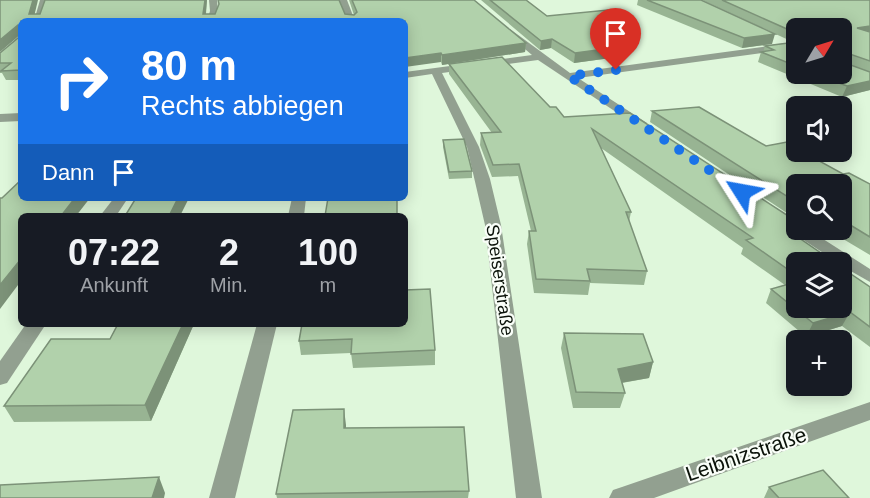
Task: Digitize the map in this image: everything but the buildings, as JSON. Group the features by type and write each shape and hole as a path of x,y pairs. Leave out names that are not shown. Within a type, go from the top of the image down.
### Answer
{"street":[{"path":"39,18 44,0"},
{"path":"212,18 213,0"},
{"path":"343,0 350,18"},
{"path":"498,22 540,57 658,136"},
{"path":"770,37 786,45"},
{"path":"569,76 786,49"},
{"path":"408,75 540,57"},
{"name":"Speiserstraße","path":"436,72 473,147 486,191 493,225 529,498"},
{"path":"0,118 18,117"},
{"path":"815,240 870,277"},
{"path":"0,377 34,327"},
{"path":"222,498 266,327"},
{"name":"Leibnizstraße","path":"622,498 870,411"}],"route":[{"path":"616,70 569,76 742,192"}]}
